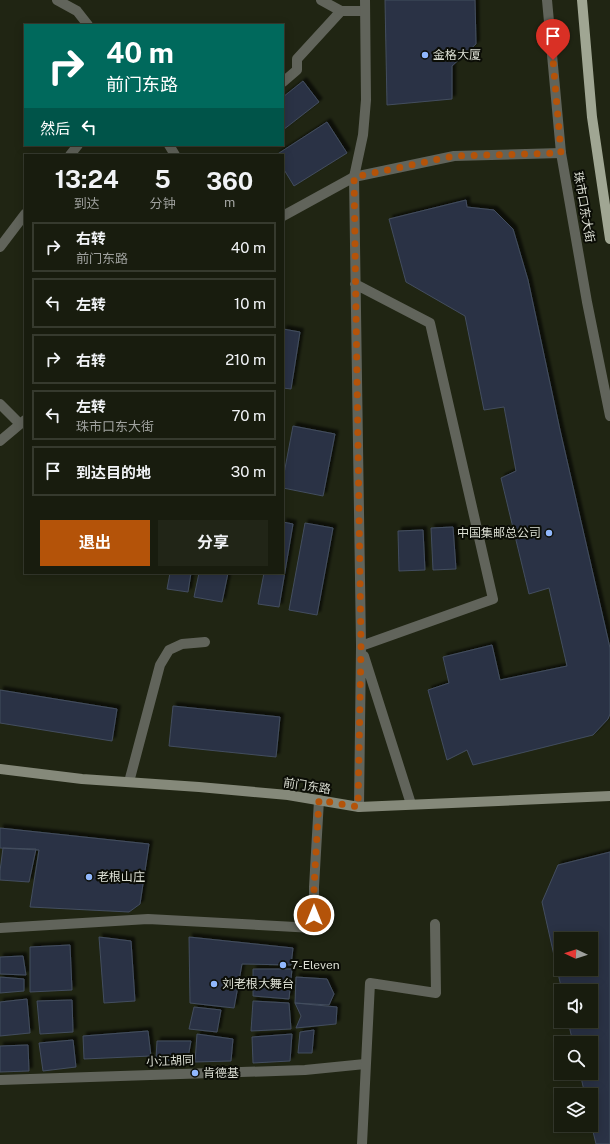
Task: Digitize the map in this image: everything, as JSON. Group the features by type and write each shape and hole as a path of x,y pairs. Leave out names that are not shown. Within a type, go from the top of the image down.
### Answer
{"main road":[{"name":"珠市口东大街","path":"582,0 592,117 610,239"},
{"name":"前门东路","path":"0,769 82,779 288,795 358,807 610,796"}],"street":[{"path":"57,0 76,11 87,24"},
{"path":"321,0 341,11 365,10"},
{"path":"358,807 361,646 354,177 363,135 366,100 365,0"},
{"name":"珠市口东大街","path":"547,0 561,153 587,302 610,416"},
{"path":"284,81 297,70 297,59 341,11"},
{"path":"71,154 77,146"},
{"path":"284,215 354,177 454,156 561,153"},
{"path":"0,247 24,215"},
{"path":"356,284 430,323 493,599 361,646"},
{"path":"0,404 23,422 0,441"},
{"path":"129,782 160,665 169,650 182,644 205,642"},
{"path":"361,646 411,804"},
{"path":"0,928 148,919 314,928 314,887 319,800"},
{"path":"362,1144 370,983 436,993 435,924"},
{"name":"小江胡同","path":"0,1080 305,1070 366,1064"}],"building":[{"name":"金格大厦","path":"385,0 475,0 476,44 452,66 452,99 387,105"},
{"path":"303,81 319,102 284,129 284,96"},
{"path":"327,122 347,153 294,186 284,170 284,154 278,154"},
{"name":"中国集邮总公司","path":"466,200 467,207 494,210 513,229 528,280 560,430 610,648 610,714 608,719 593,735 473,765 467,750 447,760 428,690 449,683 443,657 492,645 500,680 567,666 549,588 529,594 501,478 516,471 504,407 484,410 465,316 406,282 389,219"},
{"path":"284,329 300,332 291,389 284,388"},
{"path":"293,426 335,434 323,496 284,488 284,474"},
{"path":"284,522 293,524 279,607 258,604 264,574 284,574"},
{"path":"305,523 333,528 317,615 289,610"},
{"path":"453,527 456,569 433,570 431,528"},
{"path":"423,530 425,570 399,571 398,531"},
{"path":"170,574 191,574 188,592 167,589"},
{"path":"199,574 228,574 222,602 194,597"},
{"path":"0,690 117,709 112,741 0,723"},
{"path":"173,706 280,717 276,757 169,746"},
{"name":"老根山庄","path":"0,828 149,844 140,904 129,912 30,907 39,850 0,848"},
{"path":"3,848 36,849 29,882 0,880"},
{"path":"610,852 610,1144 596,1144 593,1132 598,1132 598,1088 583,1088 582,1080 598,1080 598,1036 571,1036 570,1028 598,1028 598,984 560,984 559,976 598,976 598,932 554,932 554,955 542,902 558,865"},
{"path":"99,937 131,941 135,1001 104,1003"},
{"name":"刘老根大舞台","path":"189,937 293,948 291,965 242,964 234,1008 190,1003"},
{"path":"70,945 72,990 30,992 30,947"},
{"path":"23,956 26,975 0,974 0,957"},
{"path":"253,969 292,969 289,999 253,996"},
{"path":"0,977 24,979 24,991 0,993"},
{"path":"296,977 327,979 334,994 329,1005 295,1003"},
{"path":"27,999 30,1033 0,1036 0,1002"},
{"path":"72,1000 73,1032 40,1034 37,1001"},
{"path":"253,1001 289,1003 291,1029 251,1031"},
{"path":"295,1003 337,1007 336,1024 296,1028 301,1016"},
{"path":"194,1007 221,1010 217,1032 189,1029"},
{"path":"314,1030 312,1053 298,1053 300,1032"},
{"path":"148,1031 151,1056 84,1059 83,1036"},
{"path":"197,1034 233,1039 231,1061 195,1062"},
{"path":"292,1034 290,1061 253,1063 252,1037"},
{"path":"73,1040 76,1067 43,1071 39,1043"},
{"path":"157,1041 191,1041 187,1063 156,1059"},
{"path":"28,1045 29,1071 0,1072 0,1046"}],"place":[{"name":"金格大厦","path":"425,55"},
{"name":"中国集邮总公司","path":"549,533"},
{"name":"老根山庄","path":"89,877"},
{"name":"7-Eleven","path":"283,965"},
{"name":"刘老根大舞台","path":"214,984"},
{"name":"肯德基","path":"195,1073"}],"route":[{"path":"314,915 314,887 319,800 358,807 361,646 354,177 454,156 561,153 553,60"}]}
